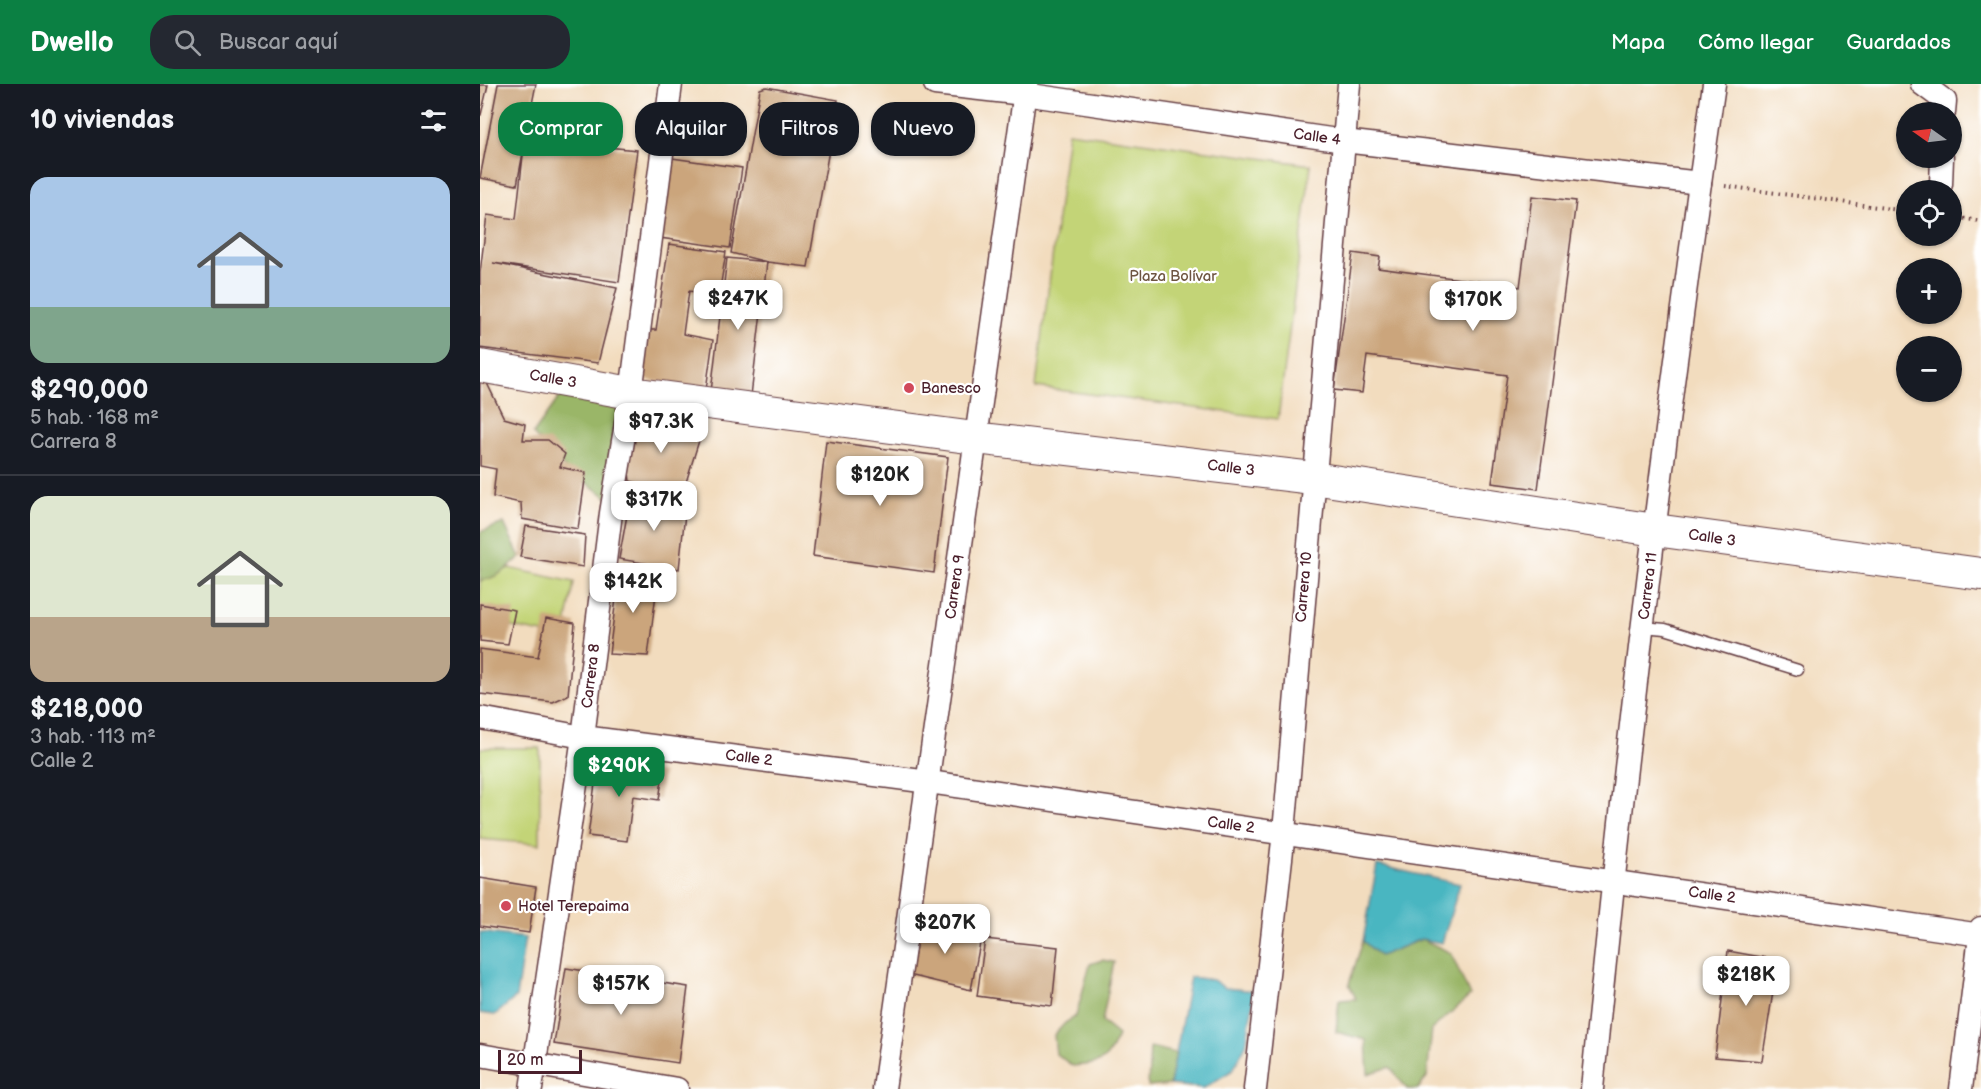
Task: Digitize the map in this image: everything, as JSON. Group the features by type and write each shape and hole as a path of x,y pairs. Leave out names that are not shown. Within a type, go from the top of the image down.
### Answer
{"street":[{"name":"Carrera 8","path":"531,1089 583,737 611,513 631,393 671,84"},
{"name":"Calle 4","path":"935,84 1025,89 1344,141 1700,183"},
{"name":"Carrera 10","path":"1255,1089 1284,832 1349,84"},
{"name":"Carrera 11","path":"1592,1089 1613,880 1643,627 1714,84"},
{"path":"1922,84 1945,102"},
{"name":"Carrera 9","path":"884,1089 1025,89"},
{"name":"Calle 3","path":"480,366 631,393 975,438 1313,478 1655,530 1981,574"},
{"name":"Calle 2","path":"480,718 583,737 1284,832 1981,935"},
{"path":"1961,1089 1981,928"},
{"path":"480,1055 677,1089"}],"lane":[{"path":"1643,627 1665,629 1798,670"}],"path":[{"path":"1700,183 1896,210"},
{"path":"1962,218 1981,221"}],"green space":[{"name":"Plaza Bolívar","path":"1068,132 1311,165 1278,419 1036,387"},
{"path":"560,396 618,404 608,498 565,468 533,434"},
{"path":"504,523 520,557 492,578 480,581 480,532"},
{"path":"509,568 574,582 564,637 480,621 480,580"},
{"path":"480,748 540,748 540,844 480,839"},
{"path":"1422,939 1451,953 1470,996 1432,1029 1427,1077 1418,1089 1407,1089 1390,1067 1368,1074 1366,1040 1336,1032 1339,1000 1356,999 1349,984 1363,941 1380,956"},
{"path":"1102,960 1114,962 1102,1022 1118,1035 1110,1052 1102,1060 1097,1063 1073,1066 1056,1054 1054,1035 1065,1023 1076,1016 1090,964"},
{"path":"1150,1047 1176,1053 1170,1085 1148,1087"}],"water":[{"path":"1377,865 1460,884 1442,943 1421,939 1380,956 1363,941"},
{"path":"480,932 525,938 516,997 495,1015 480,1013"},
{"path":"1190,977 1213,980 1225,988 1255,991 1246,1045 1233,1070 1204,1088 1170,1085"}],"building":[{"path":"498,84 536,84 532,102 498,102 498,156 522,156 517,185 480,178"},
{"path":"480,85 488,85 481,115 480,115"},
{"path":"766,87 838,100 838,102 759,102 759,156 828,156 808,267 767,262 731,253 760,89"},
{"path":"623,149 635,150 636,156 619,282 493,263 617,288 598,363 480,348 480,273 487,215 516,219 523,156 623,156"},
{"path":"672,158 742,168 730,248 660,238"},
{"path":"1532,196 1576,201 1538,489 1492,483 1507,375 1367,356 1362,393 1334,390 1353,253 1380,257 1378,268 1520,287"},
{"path":"669,244 726,252 719,295 689,291 683,334 713,340 706,390 642,379 649,330 656,330"},
{"path":"727,258 767,262 750,404 710,400"},
{"path":"480,374 483,375 504,418 525,424 523,440 548,440 565,454 560,467 586,473 578,529 522,519 521,503 493,497 496,469 480,466"},
{"path":"645,417 702,431 682,495 630,481 625,437"},
{"path":"826,441 948,457 934,573 813,556"},
{"path":"631,493 686,504 679,569 619,559"},
{"path":"526,526 585,535 583,567 520,557"},
{"path":"620,567 658,578 648,656 609,654"},
{"path":"480,604 515,610 508,644 480,641"},
{"path":"546,618 575,623 568,695 553,702 480,694 480,649 538,657"},
{"path":"598,761 663,773 659,800 633,796 627,841 588,836"},
{"name":"Hotel Terepaima","path":"480,878 536,887 529,933 480,926"},
{"path":"918,922 947,925 981,938 971,990 909,975"},
{"path":"985,939 1058,947 1052,1006 977,996"},
{"path":"1728,951 1778,960 1762,1061 1715,1057"},
{"path":"566,968 688,987 678,1063 554,1044"}],"place":[{"name":"Banesco","path":"909,388"},
{"name":"Hotel Terepaima","path":"506,906"}]}
